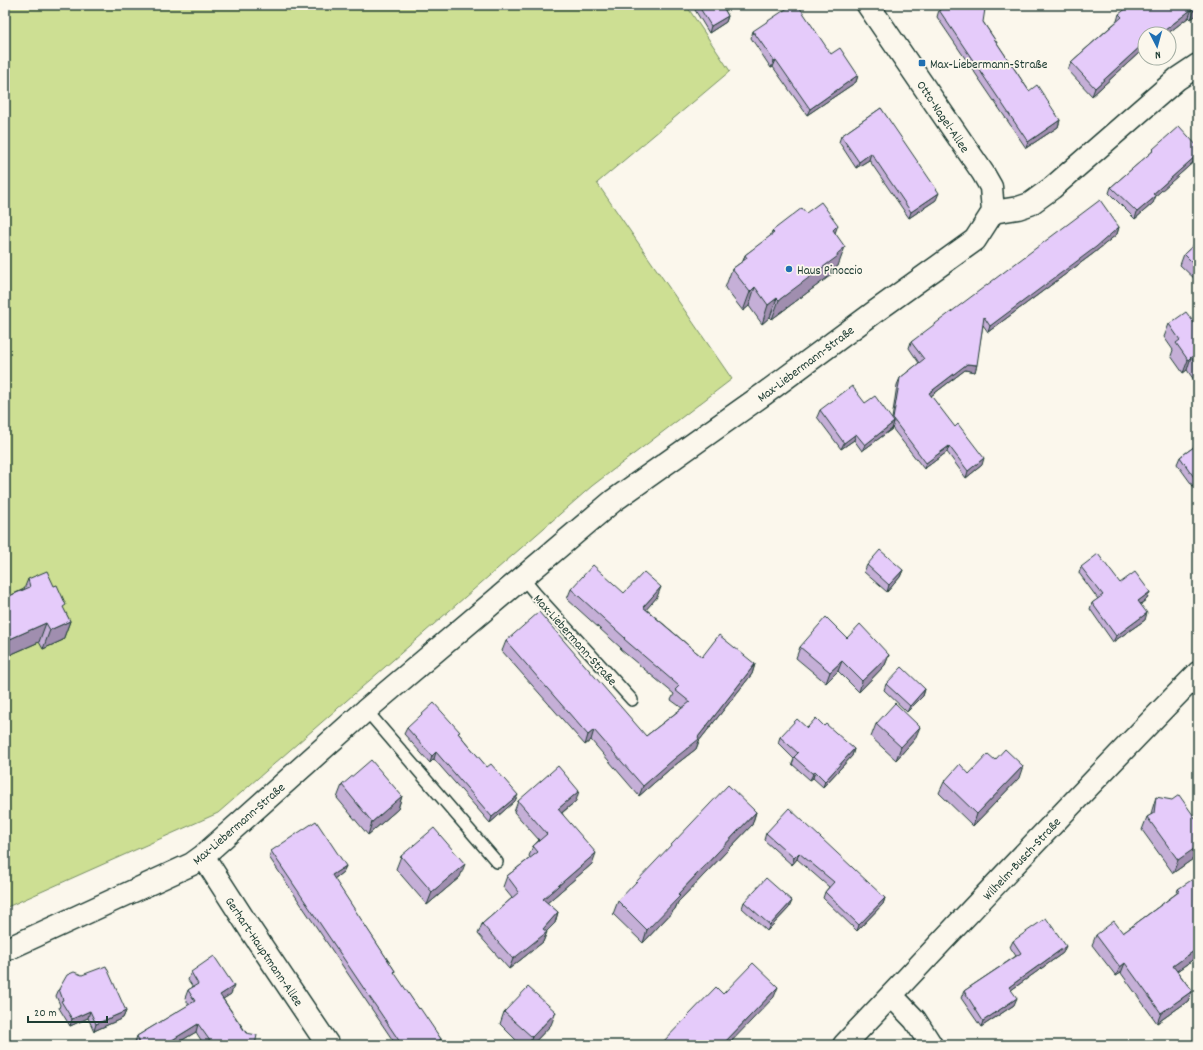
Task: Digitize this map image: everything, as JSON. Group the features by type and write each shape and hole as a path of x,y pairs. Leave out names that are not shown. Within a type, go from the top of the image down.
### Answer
{"street":[{"name":"Otto-Nagel-Allee","path":"876,8 983,173 991,187 993,212"},
{"path":"993,212 1018,208 1030,204 1052,188 1177,79 1198,64"},
{"name":"Max-Liebermann-Straße","path":"5,950 192,864 203,856 366,710 613,501 764,394 975,240 993,212"},
{"name":"Wilhelm-Busch-Straße","path":"844,1045 1198,672"},
{"name":"Gerhart-Hauptmann-Allee","path":"203,856 241,916 328,1045"},
{"path":"892,996 915,1020 931,1045"}],"lane":[{"name":"Max-Liebermann-Straße","path":"522,577 632,700"},
{"path":"366,710 497,862"}],"green space":[{"path":"5,5 686,5 730,71 597,183 732,379 592,486 218,813 5,908"}],"building":[{"path":"698,5 722,5 728,16 711,26"},
{"path":"792,5 798,5 831,54 840,48 858,75 810,109 776,60 774,61 753,31"},
{"path":"948,5 982,5 985,9 983,22 1029,91 1037,85 1060,120 1028,142 939,10"},
{"path":"1131,5 1198,5 1198,8 1194,11 1192,9 1170,26 1137,26 1137,50 1095,88 1071,62 1122,17 1119,14"},
{"path":"881,108 939,193 911,212 871,153 859,162 841,136"},
{"path":"1179,126 1198,147 1198,154 1153,194 1156,196 1137,212 1111,187"},
{"path":"1100,200 1119,227 1096,247 990,326 984,317 977,365 967,364 929,393 955,427 958,424 984,458 968,471 949,446 926,463 893,419 900,378 924,359 911,342"},
{"name":"Haus Pinoccio","path":"821,202 838,225 833,230 845,247 837,254 838,256 779,300 777,298 768,305 755,287 750,292 732,269 747,258 745,255 774,233 772,231 802,208 806,213"},
{"path":"1198,241 1198,268 1184,254"},
{"path":"1186,312 1198,328 1198,366 1191,357 1188,360 1176,343 1180,340 1169,324"},
{"path":"852,386 865,403 875,396 894,422 865,445 856,434 844,443 820,410"},
{"path":"1198,444 1198,483 1180,457"},
{"path":"880,550 903,570 889,585 867,565"},
{"path":"1098,554 1120,583 1135,572 1150,592 1138,601 1147,613 1116,636 1092,603 1103,595 1081,567"},
{"path":"593,565 624,593 644,572 661,587 643,607 702,657 719,635 755,664 698,737 699,739 643,786 594,730 588,735 506,641 539,612 646,736 690,702 675,690 679,686 624,639 625,638 571,589"},
{"path":"47,571 54,586 57,585 66,605 63,607 70,621 50,630 46,623 10,639 8,634 5,636 5,598 30,587 28,579"},
{"path":"826,617 847,638 860,624 889,655 862,681 842,661 830,672 800,647"},
{"path":"902,667 925,689 910,706 886,684"},
{"path":"434,703 460,732 458,733 487,767 491,764 518,795 492,817 436,752 432,756 407,728"},
{"path":"895,703 920,727 901,747 876,724"},
{"path":"816,718 824,726 826,724 854,749 825,781 815,771 813,774 794,757 798,753 780,737 797,719 807,728"},
{"path":"1005,749 1023,766 977,814 944,782 960,764 969,774 988,754 995,760"},
{"path":"371,760 402,796 372,822 342,785"},
{"path":"558,766 579,791 558,809 596,853 543,899 558,912 543,929 547,932 513,959 482,924 519,892 507,876 538,852 533,846 547,834 518,801"},
{"path":"728,785 756,812 678,894 680,896 647,930 618,901"},
{"path":"1179,795 1198,822 1198,842 1196,844 1198,846 1178,860 1147,817 1154,813 1156,797 1172,800"},
{"path":"789,808 885,898 859,925 825,892 834,882 799,853 794,858 766,833"},
{"path":"316,821 346,866 332,875 395,971 394,972 441,1039 433,1045 402,1045 271,851"},
{"path":"434,828 465,864 432,892 401,856"},
{"path":"1196,877 1198,880 1198,948 1173,966 1192,991 1161,1013 1125,963 1120,967 1096,935 1114,921 1123,933 1180,891 1178,889"},
{"path":"766,878 792,901 770,925 744,902"},
{"path":"1046,918 1066,946 1009,987 1017,998 983,1021 964,991 1021,953 1013,941"},
{"path":"214,956 234,986 220,995 246,1033 257,1035 255,1045 213,1045 198,1024 164,1045 141,1045 137,1036 195,1001 188,990 198,984 191,972"},
{"path":"753,963 778,987 722,1045 660,1045 716,987 723,994"},
{"path":"106,966 126,1011 96,1024 90,1011 72,1019 61,1001 63,1000 59,989 67,975 74,972 82,975"},
{"path":"528,987 556,1012 532,1037 504,1012"}],"place":[{"name":"Max-Liebermann-Straße","path":"922,63"},
{"name":"Haus Pinoccio","path":"789,269"}]}
